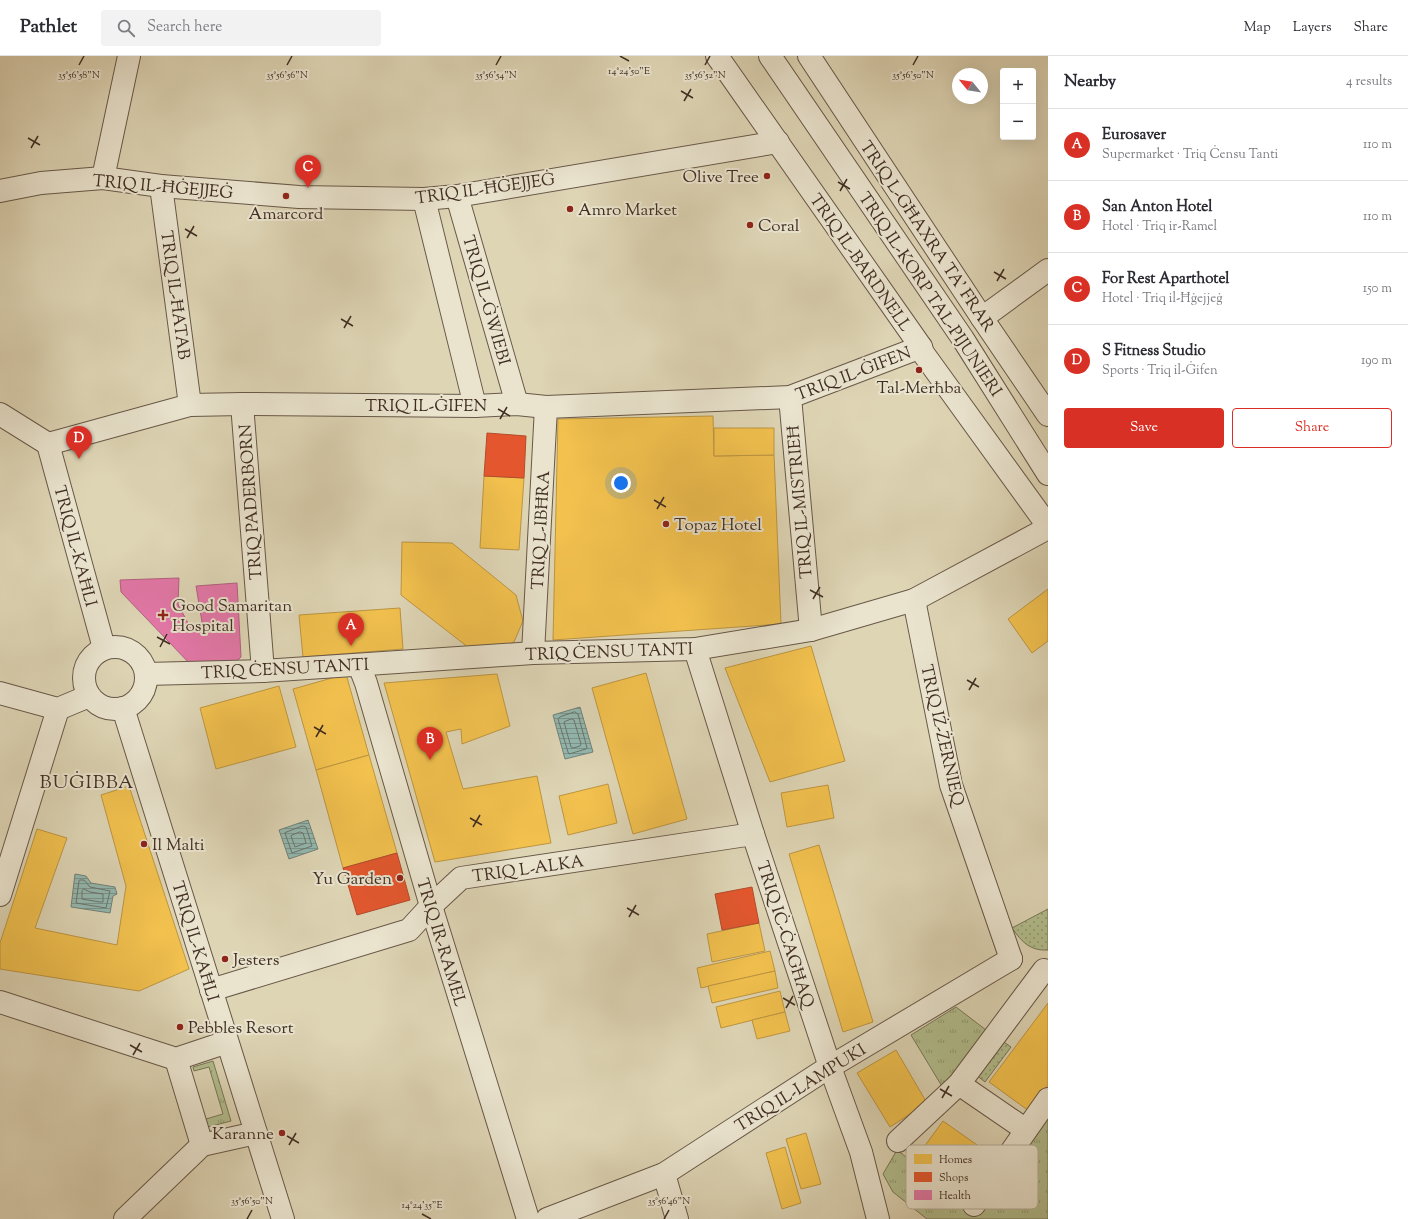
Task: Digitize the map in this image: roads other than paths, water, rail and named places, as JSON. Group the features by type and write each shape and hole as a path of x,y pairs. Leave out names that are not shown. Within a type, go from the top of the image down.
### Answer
{"street":[{"path":"103,178 129,56"},
{"name":"TRIQ IL-BARDNELL","path":"717,56 921,347 923,353 1048,527"},
{"name":"TRIQ IL-KORP TAL-PIJUNIERI","path":"770,56 963,339 1048,474"},
{"name":"TRIQ L-GĦAXRA TA' FRAR","path":"809,56 1048,415"},
{"name":"TRIQ IL-ĦĠEJJEĠ","path":"0,191 41,183 103,178 161,186 299,197 424,199 457,196 778,142"},
{"name":"TRIQ IL-ĦATAB","path":"161,186 190,405"},
{"name":"TRIQ IL-ĠWIEBI","path":"457,196 517,404"},
{"name":"TRIQ IL-ĠWIEBI","path":"424,199 474,406"},
{"path":"982,318 1048,270"},
{"name":"TRIQ IL-ĠIFEN","path":"48,444 190,405 474,406 517,404 546,407 790,397 921,347"},
{"name":"TRIQ IL-MISTRIEĦ","path":"790,397 811,630"},
{"name":"TRIQ PADERBORN","path":"242,404 263,671"},
{"name":"TRIQ L-IBĦRA","path":"533,654 546,407"},
{"path":"0,414 48,444"},
{"name":"TRIQ IL-KAĦLI","path":"48,444 104,648"},
{"name":"TRIQ ĊENSU TANTI","path":"146,674 263,671 533,654 695,649 811,630 914,600 1048,527"},
{"name":"TRIQ IŻ-ŻERNIEQ","path":"914,600 951,785 1011,959"},
{"path":"116,646 127,648 138,657 144,666 146,685 141,695 134,703 123,708 112,709 97,704 89,696 86,689 84,678 86,667 95,654 104,648 116,646"},
{"name":"TRIQ IĊ-ĊAGĦAQ","path":"695,649 753,834 830,1067 861,1152 878,1219"},
{"name":"TRIQ IR-RAMEL","path":"359,665 366,683 431,906 528,1219"},
{"path":"0,693 58,709 89,696"},
{"name":"TRIQ IL-KAĦLI","path":"123,708 283,1219"},
{"path":"0,895 58,709"},
{"name":"TRIQ L-ALKA","path":"211,990 410,930 431,906 461,878 753,834"},
{"path":"898,1141 959,1084 1046,970 1011,959"},
{"name":"TRIQ IL-LAMPUKI","path":"547,1219 664,1174 830,1067 1011,959"},
{"path":"0,1002 176,1059 227,1042"},
{"path":"176,1059 202,1145"},
{"path":"959,1084 1026,1130"},
{"path":"1016,1145 1048,1099"},
{"path":"126,1219 202,1145 256,1133"},
{"path":"664,1174 677,1219"}],"water":[{"path":"580,707 593,752 565,759 553,715"},
{"path":"308,820 318,849 289,859 279,830"},
{"path":"75,874 86,876 91,883 115,887 117,894 113,896 110,913 71,907"}],"place":[{"name":"Olive Tree","path":"767,176"},
{"name":"For Rest Aparthotel","path":"308,188"},
{"name":"Amarcord","path":"286,196"},
{"name":"Amro Market","path":"570,209"},
{"name":"Coral","path":"750,225"},
{"name":"Tal-Merħba","path":"919,370"},
{"name":"S Fitness Studio","path":"79,459"},
{"name":"Topaz Hotel","path":"666,524"},
{"name":"Good Samaritan Hospital","path":"163,615"},
{"name":"Eurosaver","path":"351,646"},
{"name":"San Anton Hotel","path":"430,760"},
{"name":"Il Malti","path":"144,844"},
{"name":"Yu Garden","path":"400,878"},
{"name":"Jesters","path":"225,959"},
{"name":"Pebbles Resort","path":"180,1027"},
{"name":"Karanne","path":"282,1133"}],"district":[{"name":"BUĠIBBA","path":"87,781"}]}
